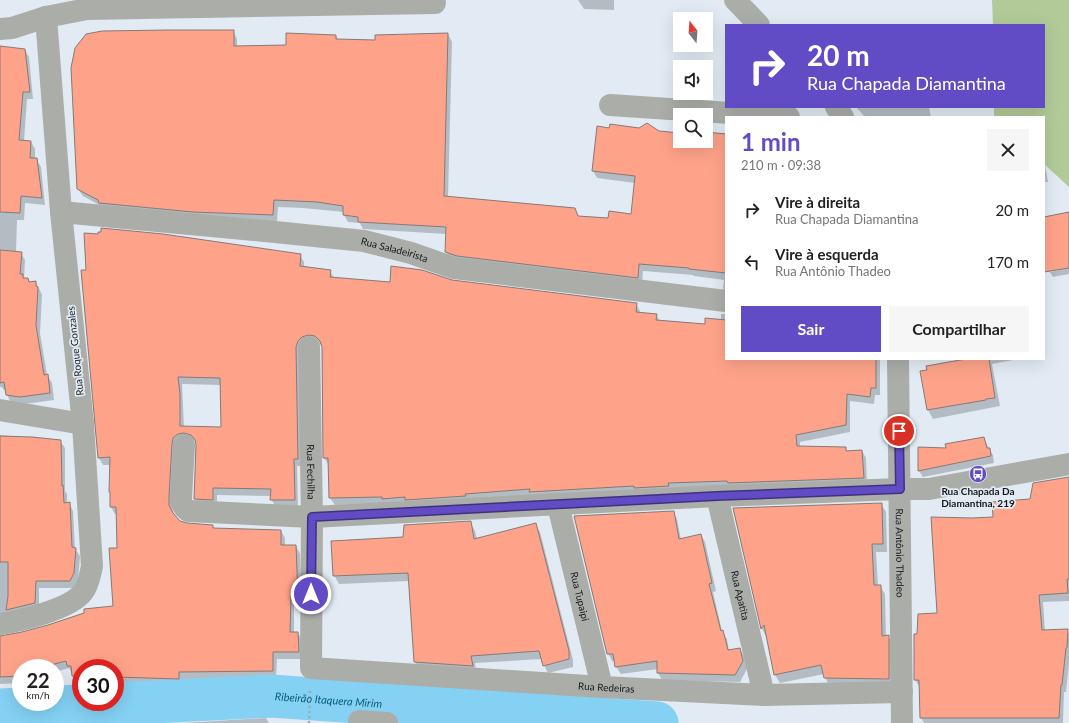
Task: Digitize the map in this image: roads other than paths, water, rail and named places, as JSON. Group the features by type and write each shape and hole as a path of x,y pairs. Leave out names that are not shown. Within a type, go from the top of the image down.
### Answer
{"street":[{"path":"735,0 758,24"},
{"path":"0,29 12,28 46,17 87,9 435,4"},
{"name":"Rua Roque Gonzales","path":"0,624 18,621 61,607 82,593 89,582 92,566 83,424 61,212 46,17"},
{"path":"610,105 774,116"},
{"name":"Rua Saladeirista","path":"61,212 364,241 411,253 454,268 725,301"},
{"name":"Rua Fechilha","path":"309,347 312,517 311,677"},
{"name":"Rua Antônio Thadeo","path":"898,360 903,720"},
{"path":"0,410 83,424"},
{"path":"184,445 181,497 184,508 188,511 312,517 717,496 929,489 1069,464"},
{"name":"Rua Apatita","path":"717,496 764,695"},
{"name":"Rua Tupaipi","path":"558,505 602,687"},
{"name":"Rua Redeiras","path":"311,677 602,687 764,695 902,692"},
{"path":"359,721 387,723"}],"waterway":[{"name":"Ribeirão Itaquera Mirim","path":"0,710 271,696 657,723"}],"place":[{"name":"Rua Chapada Da Diamantina, 219","path":"978,474"}]}
